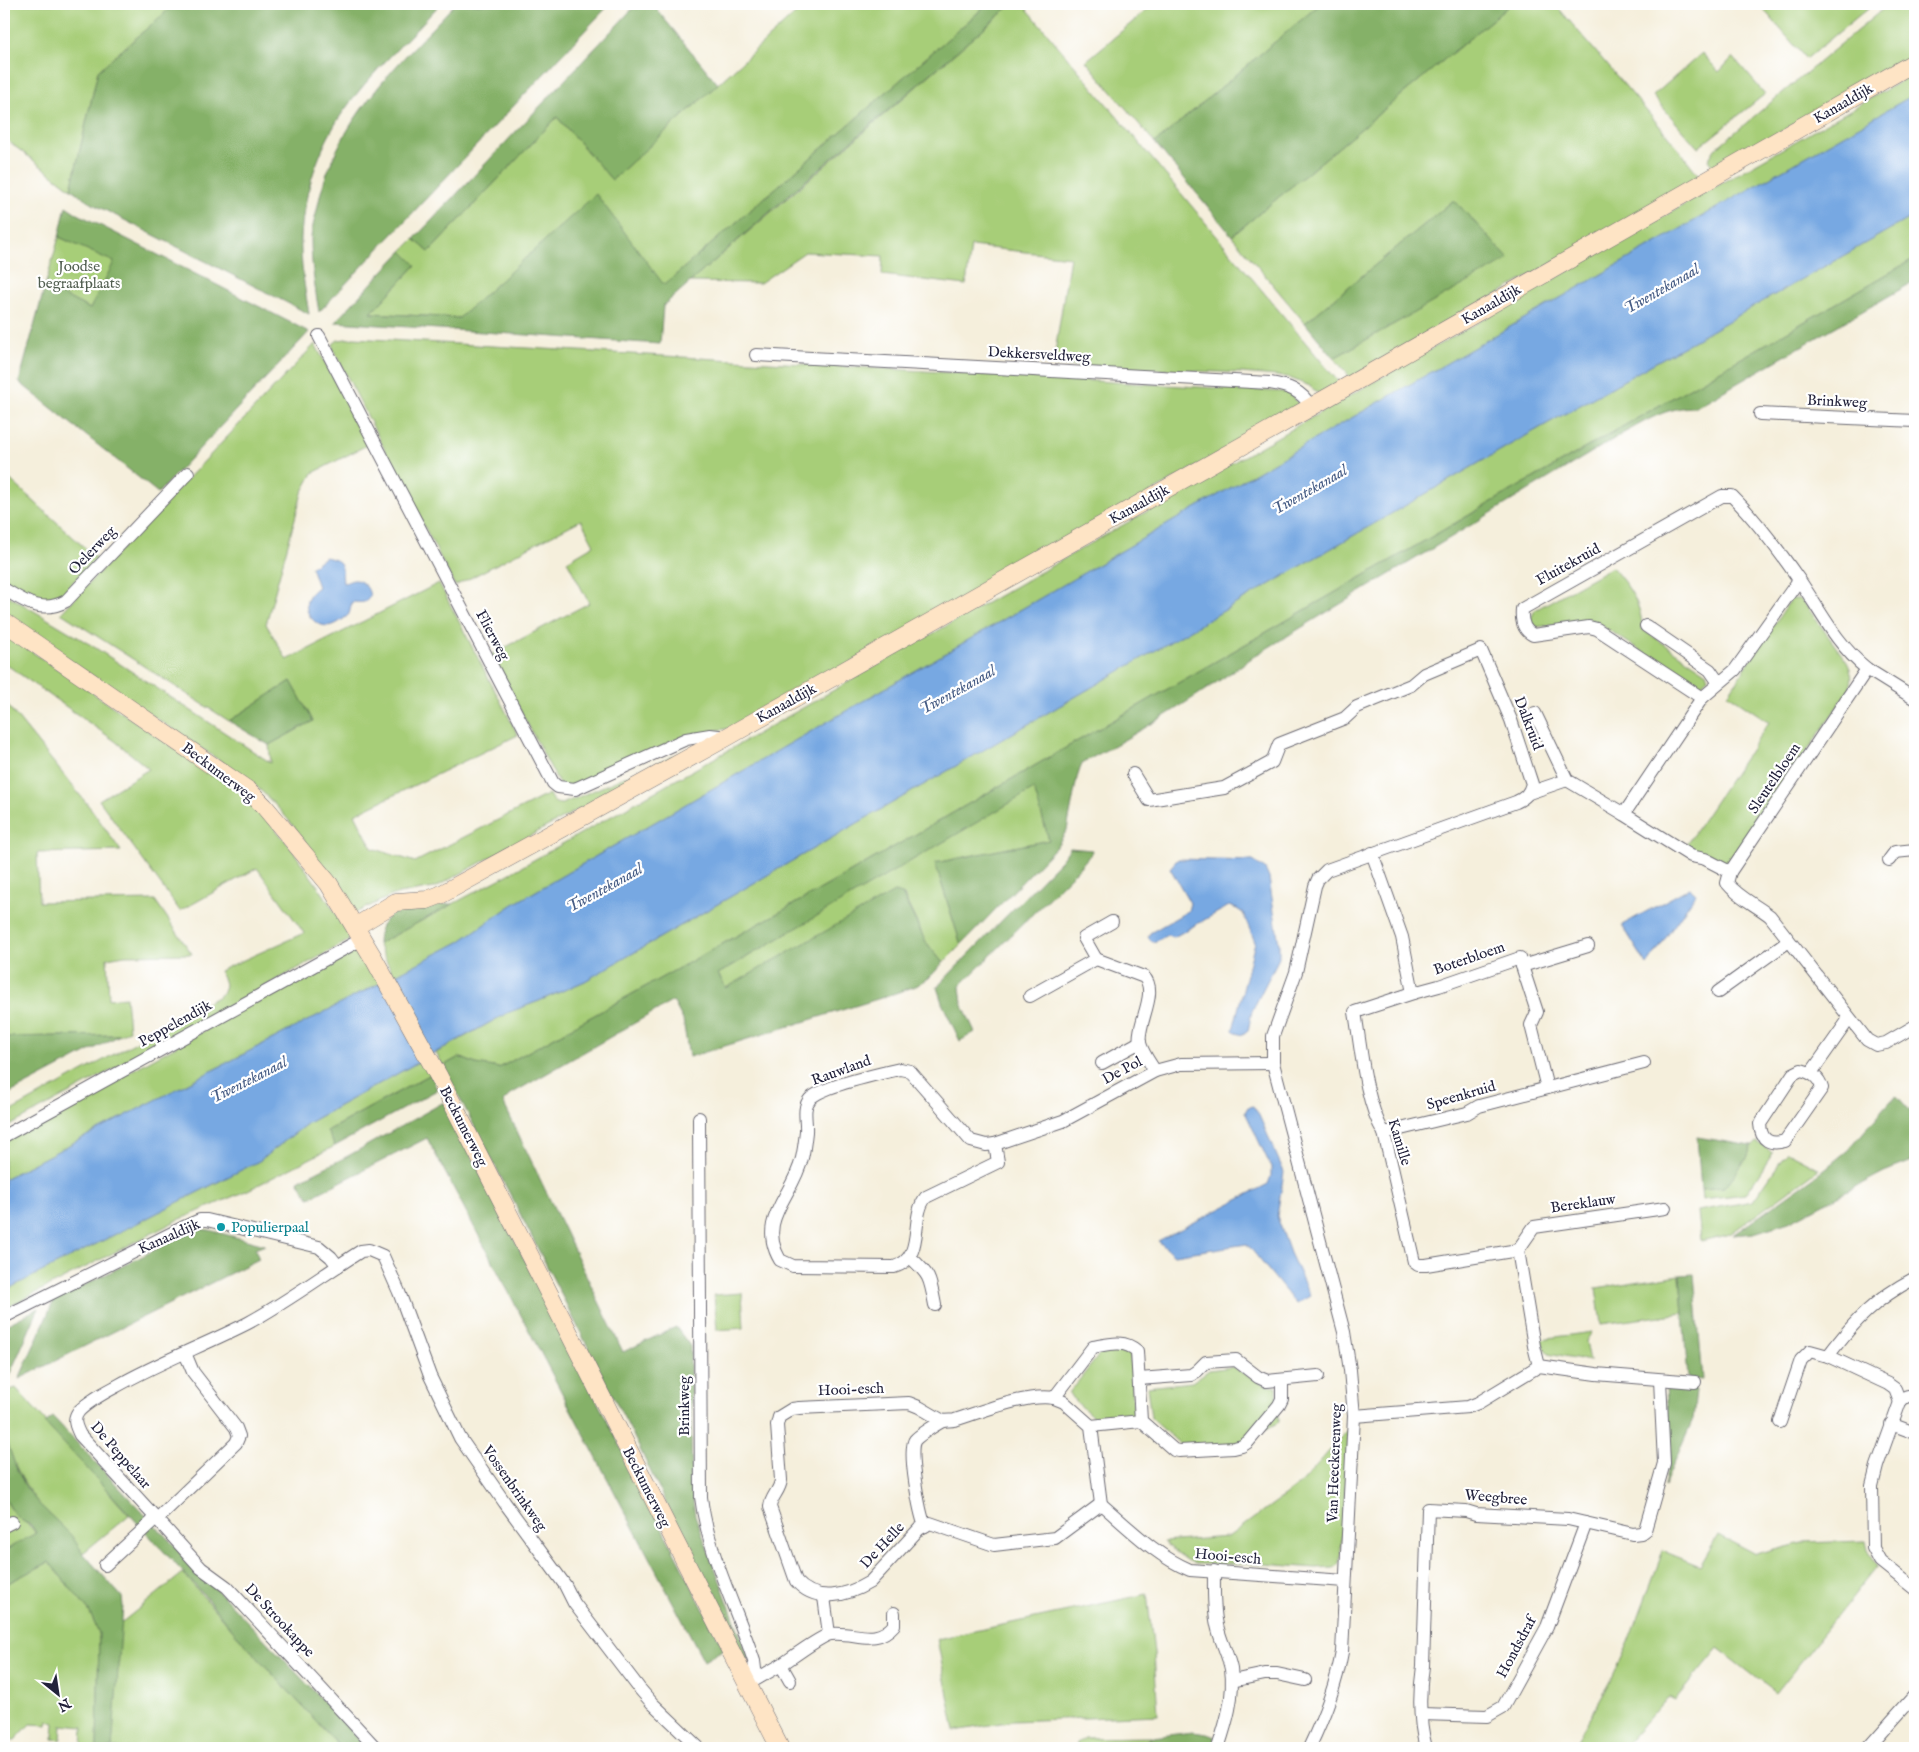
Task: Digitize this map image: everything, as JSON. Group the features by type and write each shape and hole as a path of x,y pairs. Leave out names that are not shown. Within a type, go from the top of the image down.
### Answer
{"street":[{"name":"Kanaaldijk","path":"359,933 396,902 427,900 440,895 726,737 1311,407 1915,62"},
{"name":"Flierweg","path":"319,336 553,783 567,790 575,789 686,739 710,735 726,737"},
{"name":"Dekkersveldweg","path":"756,355 1270,383 1286,386 1298,392 1305,397 1311,407"},
{"name":"Brinkweg","path":"1760,414 1914,422"},
{"name":"Oelerweg","path":"4,589 18,598 38,606 54,607 66,601 188,472"},
{"name":"Fluitekruid","path":"1702,698 1597,629 1589,627 1533,635 1528,633 1521,620 1522,609 1722,496 1732,496 1744,508 1799,580 1839,641 1852,657 1867,669"},
{"path":"1624,814 1702,698 1735,670 1799,580"},
{"name":"Beckumerweg","path":"4,622 249,791 329,884 374,959 438,1075 780,1748"},
{"path":"1646,626 1710,670 1719,683"},
{"name":"Dalkruid","path":"1133,774 1149,800 1224,788 1272,762 1279,744 1345,718 1357,707 1411,685 1424,674 1481,650 1512,720 1530,775 1532,784 1529,793"},
{"path":"1867,669 1915,699"},
{"name":"Sleutelbloem","path":"1730,872 1867,669"},
{"path":"1536,713 1567,780 1691,856 1706,859 1730,872 1727,883 1733,891 1770,916 1866,1040 1876,1045 1886,1043 1915,1026"},
{"path":"1273,1063 1273,1036 1296,972 1318,879 1327,870 1524,799 1529,793 1567,780"},
{"path":"1888,860 1895,852 1915,850"},
{"path":"1372,853 1402,937 1413,993"},
{"path":"1112,922 1084,938 1096,959 1138,975 1148,981 1150,991 1140,1042 1155,1071"},
{"name":"Peppelendijk","path":"4,1136 359,933"},
{"path":"1718,992 1789,941"},
{"name":"Boterbloem","path":"1413,993 1520,958 1522,966 1588,946"},
{"path":"1030,996 1096,959"},
{"path":"1522,966 1537,1012 1531,1025 1547,1088"},
{"name":"Kamille","path":"1413,993 1355,1012 1365,1074 1377,1122 1384,1133 1414,1262 1418,1265 1426,1265 1518,1250"},
{"path":"1811,1073 1849,1019"},
{"path":"1102,1062 1140,1042"},
{"name":"De Pol","path":"994,1144 1058,1123 1155,1071 1181,1064 1273,1063"},
{"name":"Van Heeckerenweg","path":"1273,1063 1344,1332 1354,1416 1340,1664 1327,1708 1309,1748"},
{"name":"Speenkruid","path":"1384,1133 1644,1063"},
{"name":"Rauwland","path":"910,1257 894,1267 792,1266 780,1260 772,1245 772,1223 797,1173 806,1132 805,1110 809,1099 819,1092 860,1079 893,1071 906,1070 971,1141 986,1145 994,1144"},
{"path":"1801,1070 1811,1073 1820,1080 1822,1088 1786,1141 1775,1144 1767,1140 1761,1134 1760,1124 1794,1074 1801,1070"},
{"name":"Brinkweg","path":"699,1118 700,1497 703,1515 723,1581 754,1661 755,1669 748,1684"},
{"path":"934,1305 930,1280 926,1271 910,1257 924,1200 926,1197 998,1162 994,1144"},
{"name":"Bereklauw","path":"1518,1250 1534,1226 1665,1208"},
{"name":"Kanaaldijk","path":"4,1317 203,1219 318,1247 331,1257 338,1266"},
{"name":"Vossenbrinkweg","path":"338,1266 360,1251 369,1250 383,1256 410,1320 418,1347 460,1438 565,1585 574,1603 652,1702 692,1746"},
{"path":"1518,1250 1539,1366"},
{"name":"De Peppelaar","path":"156,1518 80,1435 75,1423 75,1416 96,1397 134,1376 250,1321 338,1266"},
{"path":"1828,1356 1844,1334 1867,1310 1891,1291 1915,1278"},
{"path":"1054,1398 1093,1348 1124,1343 1131,1346 1137,1352 1142,1421 1148,1428 1178,1451 1242,1446 1248,1442 1279,1405 1282,1399 1282,1380"},
{"path":"1780,1422 1801,1360 1810,1352 1828,1356 1888,1384 1894,1389 1900,1402"},
{"path":"105,1565 236,1443 239,1436 236,1428 193,1372 185,1353"},
{"path":"1139,1380 1191,1375 1209,1360 1231,1359 1236,1360 1262,1380 1318,1376"},
{"path":"1354,1416 1468,1407 1478,1403 1539,1366 1596,1374 1694,1382"},
{"name":"Weegbree","path":"1426,1748 1422,1736 1420,1685 1423,1666 1428,1509 1466,1510 1476,1514 1568,1519 1633,1534 1641,1533 1646,1530 1664,1463 1660,1380"},
{"path":"1915,1396 1910,1395 1900,1402 1876,1466 1872,1486 1873,1548 1880,1561 1915,1589"},
{"path":"925,1526 920,1516 912,1447 914,1440 943,1422 952,1421 985,1409 1046,1396 1064,1402 1091,1426 1101,1504"},
{"name":"Hooi-esch","path":"824,1596 801,1586 796,1581 770,1507 771,1500 780,1487 779,1417 786,1412 800,1408 909,1403 920,1407 943,1422"},
{"path":"1091,1426 1142,1421"},
{"path":"1891,1424 1915,1433"},
{"name":"Hooi-esch","path":"1101,1504 1176,1564 1190,1570 1346,1581"},
{"name":"De Helle","path":"824,1596 834,1596 863,1587 870,1582 919,1529 930,1524 936,1524 994,1545 1055,1538 1101,1504"},
{"name":"De Strookappe","path":"156,1518 201,1568 227,1586 376,1748"},
{"name":"Hondsdraf","path":"1421,1714 1487,1716 1503,1707 1547,1627 1586,1523"},
{"path":"1214,1571 1217,1626 1231,1668 1232,1681 1227,1720 1218,1748"},
{"path":"824,1596 829,1634"},
{"path":"748,1684 829,1634 875,1637 889,1631 894,1625 894,1613"},
{"path":"781,1665 790,1682"},
{"path":"1232,1681 1265,1674 1277,1674 1305,1680"},
{"path":"1868,1748 1915,1695"}],"green space":[{"path":"4,4 175,4 98,71 71,189 4,138"},
{"path":"175,4 440,4 354,97 334,126 320,156 309,188 302,222 302,266 309,314 93,204 71,189 98,71"},
{"path":"455,4 610,4 319,312 312,267 311,236 325,178 337,149 352,122 370,97"},
{"path":"637,4 662,4 657,10 718,84 612,180 557,117 429,252 414,239"},
{"path":"806,4 988,4 663,286 596,195 459,318 371,313 416,265 402,251 414,239 429,252 557,117 612,180"},
{"path":"988,4 1012,4 663,306 660,344 335,322 402,251 416,265 371,313 459,318 596,194 664,285"},
{"path":"1012,4 1023,4 1341,385 1321,396 1310,386 1287,377 1242,373 1053,365 1070,257 971,246 966,285 882,275 883,256 805,252 760,283 690,282"},
{"path":"1154,4 1320,4 1155,143 1086,61"},
{"path":"1320,4 1511,4 1232,236 1155,143"},
{"path":"1511,4 1555,4 1669,137 1701,178 1351,378 1334,358 1508,259 1454,200 1305,323 1232,236"},
{"path":"1759,4 1873,4 1806,59"},
{"path":"1889,4 1906,4 1915,14 1915,55 1715,169 1708,160 1715,149"},
{"path":"1702,53 1719,72 1733,57 1765,94 1698,148 1653,96"},
{"path":"1915,73 1915,94 1261,470 512,905 459,942 394,976 378,944 507,875 736,746"},
{"path":"1454,200 1509,259 1334,358 1305,323"},
{"path":"66,206 78,214 309,332 158,493 19,382 45,286 90,309 114,262 59,237"},
{"path":"1915,215 1915,258 814,893 499,1068 476,1064 459,1057 443,1066 436,1053 507,1013 585,981 1508,446"},
{"name":"Joodse begraafplaats","path":"59,237 115,262 90,309 45,286"},
{"path":"1915,258 1915,281 1696,407 1666,412 1622,434 1256,655 1149,725 1082,763 1077,778 1067,830 1056,847 961,945 935,863 1049,840 1034,789 718,974 726,988 894,892 902,894 926,942 943,963 929,978 916,986 689,1057 683,1020 673,1001 511,1094 503,1102 623,1352 676,1327 690,1346 692,1493 695,1515 749,1658 742,1663 637,1443 443,1066 459,1057 476,1064 499,1068 814,893"},
{"path":"354,338 1285,392 1292,395 1301,407 736,728 716,730 563,791 491,655 589,603 567,561 594,545 581,520 455,586 333,349 333,344 338,340"},
{"path":"315,344 369,444 313,473 302,493 266,624 287,660 439,583 518,735 355,814 372,848 415,862 549,794 554,802 562,804 692,748 434,888 393,895 353,914 294,826 249,780 4,617 4,593 91,645 271,763 269,745 313,721 291,681 229,721 61,613"},
{"path":"4,474 96,558 59,597 45,604 4,580"},
{"path":"1612,567 1629,588 1637,603 1642,629 1706,672 1708,677 1700,687 1593,620 1537,627 1532,624 1531,618 1535,610"},
{"path":"1791,599 1800,599 1847,662 1852,675 1851,684 1729,867 1684,848 1769,722 1728,694"},
{"path":"4,633 251,800 288,844 350,936 348,941 4,1129 4,1115 221,995 225,985 219,971 304,933 257,868 180,911 99,800 149,769 115,741 4,663"},
{"path":"291,681 313,721 269,745 229,721"},
{"path":"4,701 92,810 121,851 37,853 39,902 155,900 192,954 125,955 107,958 109,999 126,997 129,1030 120,1035 4,1037"},
{"path":"1034,788 1049,840 935,863 961,945 943,963 926,942 903,894 726,988 718,974"},
{"path":"1070,848 1092,850 1091,854 1078,869 960,986 962,1004 975,1032 960,1041 942,1003 937,987 1062,859"},
{"path":"453,904 378,944 380,930 385,920 394,913 416,906"},
{"path":"352,949 359,951 380,983 4,1179 4,1141"},
{"path":"120,1035 20,1088 4,1096 4,1037"},
{"path":"424,1059 431,1074 327,1131 335,1146 248,1190 176,1221 4,1309 4,1291 259,1161 308,1123"},
{"path":"431,1074 437,1090 335,1146 327,1131"},
{"path":"1896,1095 1915,1115 1915,1160 1884,1172 1789,1222 1754,1233 1733,1235 1821,1172 1848,1150"},
{"path":"444,1102 724,1649 704,1661 427,1138 309,1198 298,1181 348,1156"},
{"path":"1697,1137 1751,1146 1747,1158 1725,1187 1701,1189"},
{"path":"1757,1142 1773,1153 1746,1194 1702,1199 1701,1189 1725,1187 1747,1158 1751,1146"},
{"path":"1787,1152 1819,1169 1730,1234 1701,1241 1698,1211 1753,1201"},
{"path":"197,1229 209,1230 265,1245 255,1249 259,1259 19,1379 54,1300"},
{"path":"1694,1274 1703,1380 1688,1379 1680,1275"},
{"path":"1680,1275 1683,1313 1601,1324 1596,1288"},
{"path":"742,1293 744,1328 717,1330 714,1295"},
{"path":"39,1308 4,1387 4,1326"},
{"path":"1592,1332 1586,1341 1590,1361 1548,1353 1541,1339"},
{"path":"1107,1350 1130,1350 1134,1419 1101,1424 1072,1398 1069,1393 1099,1355"},
{"path":"1232,1367 1268,1386 1277,1387 1279,1422 1228,1450 1182,1446 1151,1418 1147,1387 1192,1382 1209,1370"},
{"path":"1666,1387 1696,1390 1693,1420 1664,1486 1670,1453"},
{"path":"16,1388 129,1515 83,1553 34,1497 22,1479 12,1458 4,1431 4,1392"},
{"path":"53,1417 367,1748 341,1748 233,1631 204,1595 45,1423"},
{"path":"1348,1430 1348,1454 1340,1560 1338,1565 1316,1568 1264,1564 1196,1564 1187,1560 1163,1542 1228,1537 1299,1485"},
{"path":"4,1433 17,1470 26,1487 38,1503 71,1535 83,1553 122,1597 123,1606 112,1748 97,1748 99,1633 89,1611 49,1562 4,1585 4,1551 36,1533 31,1525 15,1515 4,1497"},
{"path":"4,1497 15,1514 36,1534 4,1551"},
{"path":"1718,1535 1756,1555 1802,1543 1866,1541 1868,1551 1877,1566 1776,1693 1718,1648 1675,1700 1669,1697 1663,1702 1623,1748 1573,1748 1611,1681 1629,1642 1663,1551 1700,1566"},
{"path":"49,1562 89,1611 99,1633 97,1748 82,1748 83,1727 62,1725 61,1740 53,1739 54,1723 48,1721 47,1725 30,1724 15,1740 4,1740 4,1585"},
{"path":"183,1573 233,1631 341,1748 112,1748 121,1623"},
{"path":"1147,1594 1154,1653 1158,1715 1013,1721 955,1731 937,1639"},
{"path":"1193,1732 1215,1737 1211,1748 1136,1748 1136,1746 1153,1737"},
{"path":"1153,1737 1136,1748 1076,1748 1077,1743 1085,1738"}],"water":[{"name":"Twentekanaal","path":"1915,94 1915,215 1508,446 585,981 507,1013 308,1123 259,1161 4,1291 4,1179 459,942 512,905 1261,470"},
{"path":"325,557 336,560 341,565 343,583 358,580 365,585 369,593 368,600 352,602 348,615 331,626 316,622 307,610 310,594 318,587 311,567"},
{"path":"1178,859 1253,861 1265,869 1269,878 1279,944 1279,958 1252,1011 1248,1031 1243,1035 1233,1030 1255,942 1243,913 1229,906 1174,937 1167,935 1155,942 1151,941 1148,937 1150,933 1188,911 1190,903 1170,868"},
{"path":"1689,888 1696,894 1647,965 1622,925"},
{"path":"1253,1106 1258,1113 1284,1172 1277,1216 1290,1253 1310,1296 1296,1304 1247,1244 1174,1255 1158,1241 1268,1184 1271,1176 1271,1167 1245,1112 1248,1107"}],"place":[{"name":"Populierpaal","path":"221,1227"}]}
